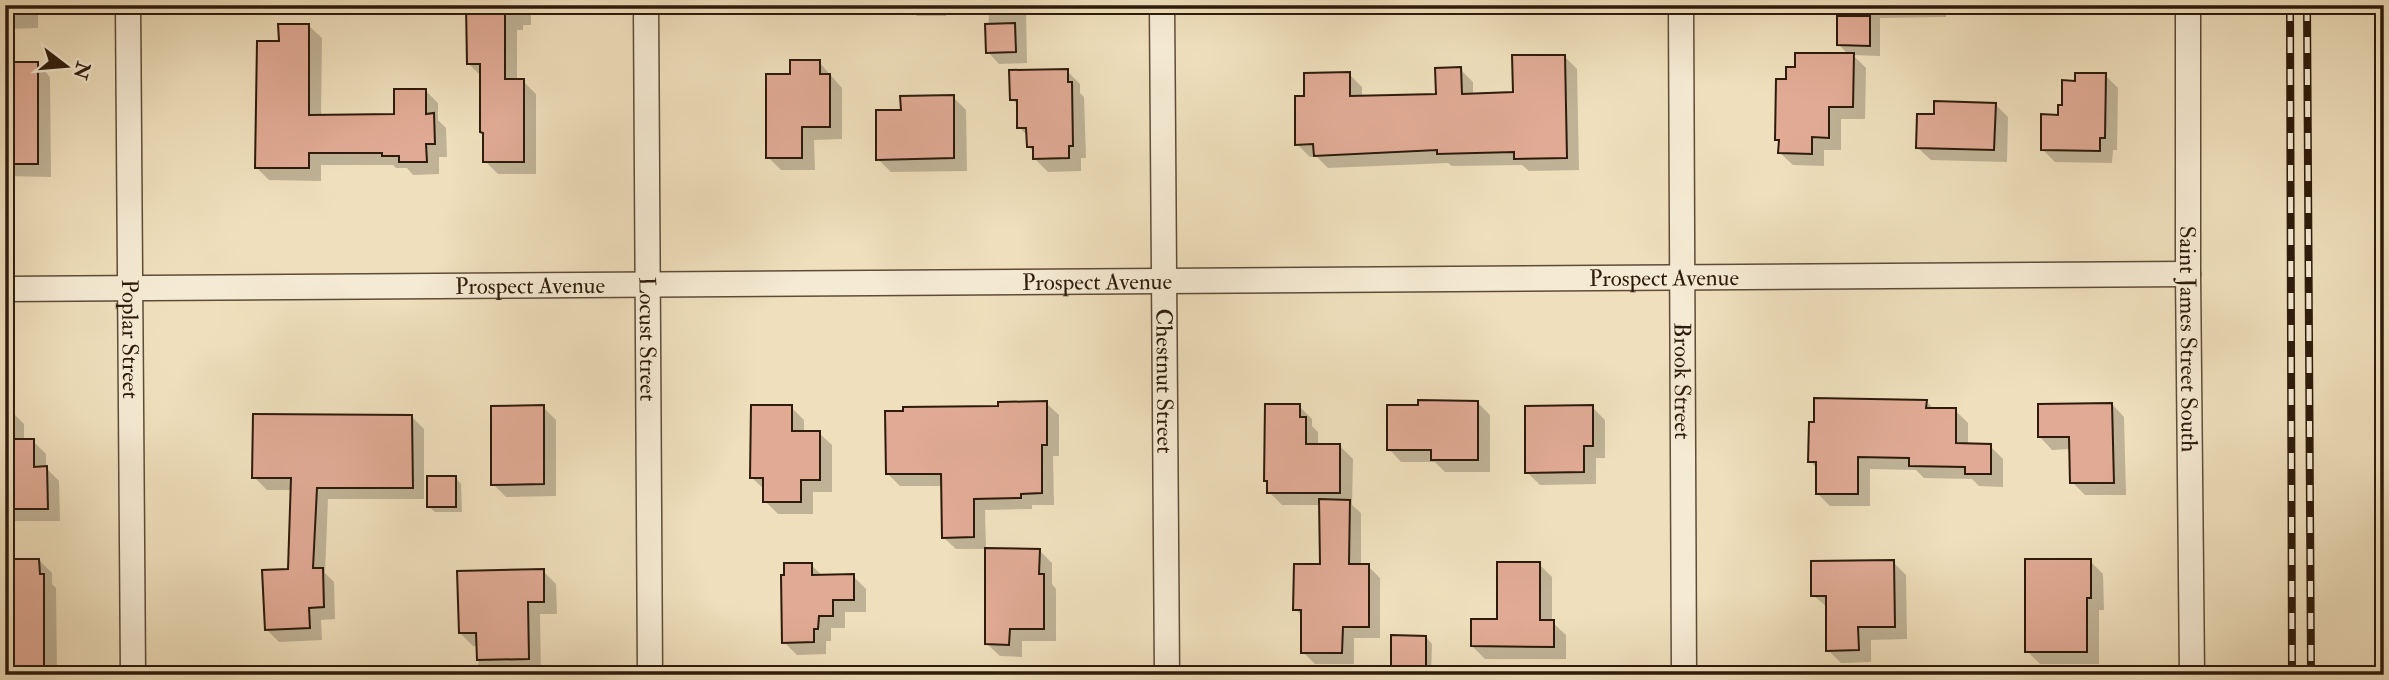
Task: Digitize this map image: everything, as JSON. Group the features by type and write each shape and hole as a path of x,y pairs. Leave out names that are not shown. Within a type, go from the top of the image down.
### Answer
{"street":[{"name":"Poplar Street","path":"128,5 132,675"},
{"name":"Locust Street","path":"646,5 650,675"},
{"name":"Chestnut Street","path":"1162,5 1167,675"},
{"name":"Brook Street","path":"1681,5 1684,675"},
{"name":"Saint James Street South","path":"2188,5 2192,675"},
{"name":"Prospect Avenue","path":"5,289 2188,274"}],"building":[{"path":"466,5 505,5 505,79 524,79 524,162 483,162 480,64 467,64"},
{"path":"1837,16 1870,16 1870,46 1837,45"},
{"path":"1015,23 1016,52 986,53 985,24"},
{"path":"278,24 309,24 309,115 394,114 394,89 426,89 426,114 434,113 435,144 426,144 427,162 399,162 399,156 382,156 382,153 309,153 309,168 255,168 257,41 279,41"},
{"path":"1795,53 1854,53 1853,107 1829,107 1829,138 1812,137 1812,154 1778,153 1779,140 1775,140 1776,79 1786,79 1786,67 1795,67"},
{"path":"1512,55 1565,55 1567,158 1514,159 1514,152 1437,154 1437,150 1314,156 1313,144 1295,145 1295,96 1304,96 1304,73 1350,72 1350,96 1436,94 1435,68 1461,67 1462,94 1513,92"},
{"path":"790,60 820,60 820,74 830,74 830,127 802,127 802,158 766,158 766,74 790,74"},
{"path":"5,62 38,62 38,164 5,164"},
{"path":"1068,69 1068,82 1072,82 1073,146 1069,146 1069,158 1033,159 1033,147 1027,147 1026,128 1017,128 1017,100 1010,100 1009,70"},
{"path":"2075,73 2106,73 2105,138 2100,138 2100,151 2041,150 2041,114 2058,115 2058,105 2062,105 2062,80 2075,81"},
{"path":"954,95 954,158 876,160 876,110 901,110 900,96"},
{"path":"1934,101 1996,103 1994,150 1916,148 1917,114 1934,114"},
{"path":"1814,398 1927,400 1926,408 1956,408 1956,443 1991,444 1991,474 1965,474 1965,467 1909,466 1909,458 1858,457 1858,494 1816,494 1816,462 1808,462 1809,422 1814,422"},
{"path":"1418,400 1478,401 1478,460 1431,460 1431,450 1387,450 1387,405 1418,405"},
{"path":"1047,401 1047,445 1042,445 1042,493 1021,494 1021,498 974,499 974,537 942,538 941,474 886,474 885,411 903,411 903,407 998,406 998,402"},
{"path":"2112,403 2114,483 2070,483 2069,437 2038,437 2038,404"},
{"path":"1265,404 1300,404 1300,417 1306,417 1306,444 1340,444 1340,493 1267,493 1267,481 1264,481"},
{"path":"544,405 544,484 491,485 491,406"},
{"path":"751,405 792,405 792,431 820,431 820,480 801,480 801,502 763,502 763,478 750,478"},
{"path":"1593,405 1593,446 1584,446 1584,472 1525,473 1525,406"},
{"path":"253,414 412,415 413,488 317,488 313,568 323,568 324,607 309,608 310,628 265,630 262,570 288,569 291,478 252,478"},
{"path":"5,439 34,439 34,467 47,466 48,509 5,509"},
{"path":"427,476 456,476 456,507 427,507"},
{"path":"1319,499 1350,500 1349,564 1369,564 1369,627 1343,627 1342,653 1301,653 1301,610 1293,610 1294,564 1320,564"},
{"path":"985,548 1040,549 1039,574 1044,574 1044,629 1010,629 1009,645 985,644"},
{"path":"8,559 39,559 40,574 44,574 44,675 5,675"},
{"path":"2025,559 2091,559 2091,598 2087,598 2087,652 2025,652"},
{"path":"1894,560 1895,627 1858,627 1859,650 1826,651 1826,596 1811,596 1811,561"},
{"path":"1497,562 1540,562 1540,620 1554,620 1554,647 1471,646 1471,619 1497,619"},
{"path":"784,563 812,563 812,575 854,574 854,600 833,600 833,616 819,616 818,629 814,629 814,642 782,643 781,575 784,575"},
{"path":"544,569 544,602 528,602 529,659 477,660 476,633 459,633 457,571"},
{"path":"1391,635 1426,636 1426,670 1391,669"}],"railway":[{"path":"2290,5 2292,675"},
{"path":"2307,5 2311,675"}]}
